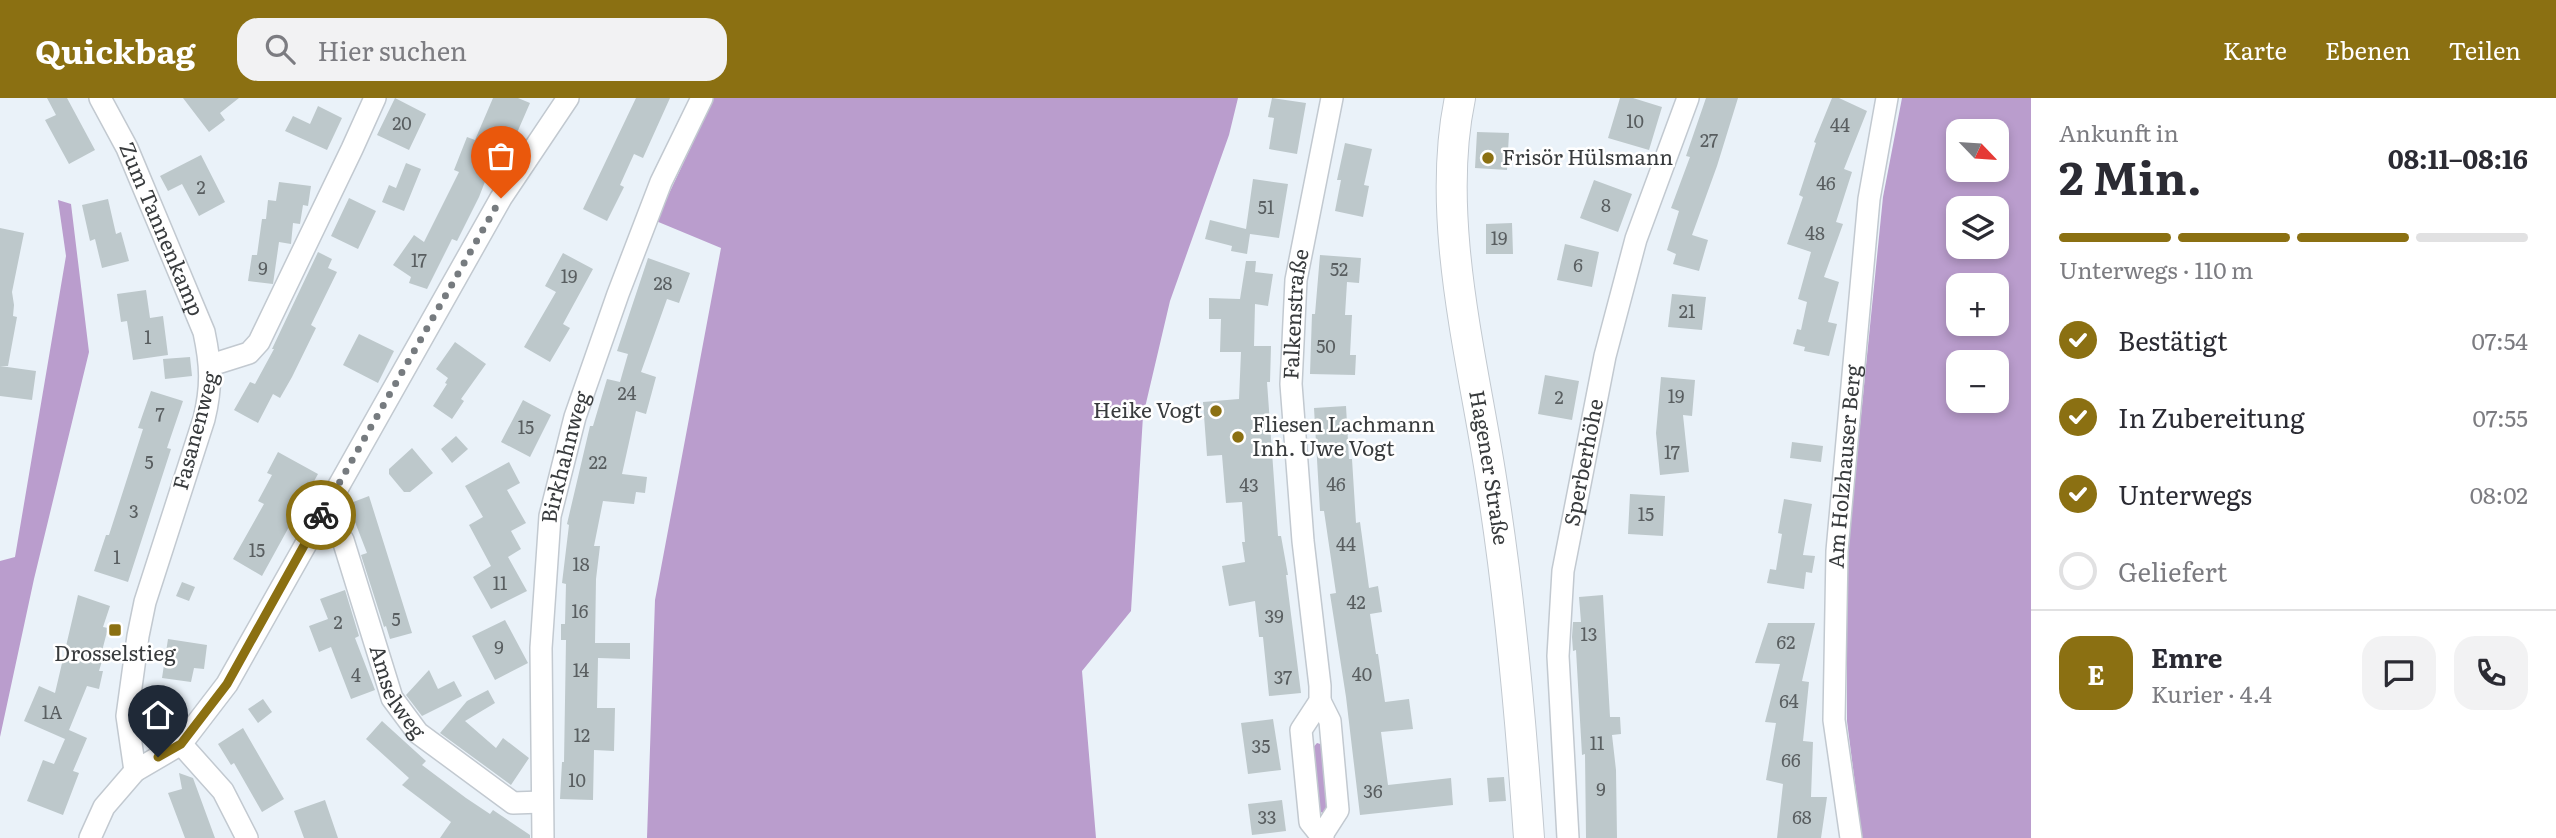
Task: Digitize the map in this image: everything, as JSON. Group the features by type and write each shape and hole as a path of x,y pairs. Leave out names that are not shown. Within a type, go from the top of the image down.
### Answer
{"main road":[{"name":"Hagener Straße","path":"1460,98 1454,146 1452,201 1457,270 1494,491 1507,588 1529,838"}],"street":[{"name":"Zum Tannenkamp","path":"100,98 127,148 204,332 211,365"},
{"name":"Fasanenweg","path":"135,771 127,716 138,636 145,602 204,419 210,395 211,365 248,353 259,342 375,98"},
{"path":"90,838 104,807 135,771 181,744 227,684 501,198 568,98"},
{"name":"Birkhahnweg","path":"543,838 541,648 550,516 575,416 618,294 661,182 702,98"},
{"name":"Falkenstraße","path":"1320,701 1301,730 1310,822 1322,836 1338,810 1330,721 1320,701 1303,541 1291,384 1296,280 1332,98"},
{"name":"Sperberhöhe","path":"1568,838 1558,656 1563,570 1605,356 1632,252 1688,98"},
{"name":"Am Holzhauser Berg","path":"1851,838 1834,720 1837,551 1869,199 1887,98"},
{"name":"Amselweg","path":"318,520 343,540 392,698 418,733 513,803 541,802"},
{"path":"181,744 223,791 247,838"}],"shaded area":[{"path":"714,98 1238,98 1229,135 1170,301 1143,416 1131,611 1082,671 1096,838 647,838 655,600 721,248 656,221"},
{"path":"1902,98 2031,98 2031,838 1862,838 1847,721 1847,555 1883,197"},
{"path":"58,200 71,204 89,352 34,579 0,737 0,561 15,557 66,256"},
{"path":"1317,743 1330,747 1335,804 1325,814 1310,807 1306,756"}],"building":[{"path":"47,98 67,98 95,150 69,164 45,120 56,115"},
{"path":"183,98 239,98 220,113 225,120 209,132"},
{"path":"395,98 426,114 409,150 377,135"},
{"path":"493,98 518,98 530,103 513,142 502,138 479,197 457,241 452,239 427,289 409,283 411,277 393,265 414,235 424,242 459,172 454,170 467,137 475,140"},
{"path":"636,98 670,98 643,158 634,154 620,185 624,187 607,221 583,209"},
{"path":"1272,98 1306,103 1297,154 1269,149 1274,118 1268,117"},
{"path":"1620,98 1633,98 1662,107 1649,150 1608,138"},
{"path":"1706,98 1738,98 1692,235 1708,240 1699,271 1673,264 1676,254 1667,250 1679,211 1671,208 1690,157 1686,156"},
{"path":"1832,98 1839,98 1867,111 1844,169 1852,172 1836,222 1843,224 1824,277 1839,282 1828,322 1837,324 1829,356 1804,351 1805,347 1793,344 1797,329 1801,330 1807,302 1798,299 1811,252 1787,244 1803,197 1799,195 1816,143 1814,142"},
{"path":"318,106 342,118 327,150 285,131 293,116 310,124"},
{"path":"1477,132 1509,133 1507,170 1475,168"},
{"path":"1345,143 1372,149 1364,185 1369,186 1363,217 1335,211 1341,180 1337,180"},
{"path":"201,155 225,202 199,216 182,184 168,191 160,176"},
{"path":"406,163 421,169 404,211 382,202 389,185 396,188"},
{"path":"1253,179 1288,184 1279,238 1250,234 1247,254 1231,251 1232,246 1205,239 1210,220 1246,229"},
{"path":"1594,180 1632,194 1618,232 1580,218"},
{"path":"279,182 311,186 308,206 303,205 300,224 293,223 291,244 279,242 273,284 248,281 252,255 257,255 262,219 266,219 268,200 276,201"},
{"path":"349,198 376,211 358,249 331,236"},
{"path":"108,199 116,234 121,232 129,261 102,268 95,239 90,241 82,205"},
{"path":"1512,223 1513,254 1486,254 1486,224"},
{"path":"0,228 24,233 12,292 13,316 17,317 8,366 0,366"},
{"path":"1565,244 1599,252 1592,287 1557,280"},
{"path":"318,252 332,259 328,268 337,272 311,325 316,328 292,377 280,398 273,394 258,423 234,410 250,382 255,384 274,349"},
{"path":"563,253 593,269 563,324 570,328 550,362 524,347 556,292 545,286"},
{"path":"1320,255 1361,258 1359,283 1347,282 1345,315 1352,315 1350,355 1356,355 1355,375 1310,374 1312,314 1315,314"},
{"path":"648,258 690,273 679,303 667,299 641,372 656,377 646,414 636,411 622,474 647,477 645,493 636,492 634,504 603,501 594,546 600,546 596,579 595,643 630,643 630,659 598,658 597,708 615,708 614,751 594,750 593,800 560,799 564,762 566,640 561,640 561,624 565,624 566,584 562,583 567,524 590,426 593,426 607,379 620,382 628,354 617,351"},
{"path":"1246,261 1256,261 1255,272 1273,274 1268,306 1255,304 1254,346 1271,346 1270,382 1267,382 1278,536 1281,536 1288,575 1301,693 1269,696 1263,637 1259,637 1255,601 1229,606 1222,566 1245,562 1242,502 1226,503 1222,455 1207,456 1203,402 1239,399 1241,352 1220,352 1221,319 1209,319 1209,298 1240,299"},
{"path":"146,290 150,318 163,316 168,355 133,360 127,321 121,322 117,294"},
{"path":"1672,294 1706,297 1702,330 1668,327"},
{"path":"359,334 394,351 378,383 343,365"},
{"path":"455,342 486,364 461,399 464,401 452,419 433,406 448,378 436,369"},
{"path":"190,357 192,376 165,379 163,359"},
{"path":"0,366 36,371 32,400 0,396"},
{"path":"1545,375 1579,381 1572,420 1538,414"},
{"path":"1661,377 1695,380 1692,416 1683,415 1689,472 1660,475 1656,433"},
{"path":"151,391 183,401 167,448 171,449 128,582 94,571 106,535 109,535 143,429 138,428"},
{"path":"523,400 551,415 530,457 501,442"},
{"path":"1346,406 1356,523 1360,522 1369,588 1378,586 1382,612 1370,614 1385,702 1409,699 1413,729 1381,732 1388,785 1451,778 1453,805 1360,815 1330,594 1336,593 1324,511 1320,511 1314,408"},
{"path":"456,436 468,449 452,463 441,449"},
{"path":"1792,442 1823,446 1821,462 1790,458"},
{"path":"412,448 433,473 410,492 404,492 389,474 389,469"},
{"path":"278,452 318,474 262,576 233,559 264,504 258,501 272,475 267,473"},
{"path":"509,462 520,483 507,490 526,523 511,531 521,549 508,557 527,591 491,609 473,577 491,566 469,525 483,517 465,486"},
{"path":"1630,494 1665,496 1663,536 1628,534"},
{"path":"369,496 412,633 390,639 361,555 367,553 348,504"},
{"path":"1784,499 1812,504 1803,555 1815,556 1812,573 1806,572 1804,589 1767,583 1770,569 1776,570 1782,534 1778,533"},
{"path":"182,582 195,587 189,601 176,596"},
{"path":"345,590 359,636 355,638 375,690 351,699 331,647 319,652 309,626 328,619 320,599"},
{"path":"78,595 110,606 103,627 108,628 99,671 103,671 99,689 87,686 69,730 87,738 73,771 79,773 63,815 27,801 43,760 54,764 65,739 24,721 39,686 55,693"},
{"path":"1603,595 1610,717 1620,717 1621,734 1612,735 1616,770 1617,838 1586,838 1585,754 1582,755 1573,622 1581,622 1579,597"},
{"path":"505,620 528,663 495,680 472,636"},
{"path":"1768,623 1815,623 1802,681 1809,682 1803,741 1813,742 1811,797 1827,797 1821,838 1777,838 1783,784 1766,780 1776,723 1765,722 1780,664 1755,663"},
{"path":"168,639 207,645 204,669 194,668 191,682 162,678"},
{"path":"429,670 438,689 454,681 462,696 422,716 406,695"},
{"path":"488,690 495,703 465,721 496,748 503,738 529,758 511,785 440,733 467,701"},
{"path":"263,699 272,712 258,723 248,709"},
{"path":"1273,719 1281,770 1248,774 1241,723"},
{"path":"382,721 426,761 422,765 466,798 490,814 493,810 530,835 530,838 440,838 451,822 402,785 409,778 366,739"},
{"path":"243,728 284,799 262,812 234,763 231,765 218,744"},
{"path":"179,773 193,778 215,838 185,838 168,793 182,789"},
{"path":"1504,777 1506,801 1489,802 1487,778"},
{"path":"325,800 338,838 304,838 294,811"},
{"path":"1282,800 1286,831 1252,835 1248,804"}],"way so far":[{"path":"321,515 501,198"}],"place":[{"name":"Frisör Hülsmann","path":"1488,158"},
{"name":"Heike Vogt","path":"1216,411"},
{"name":"Fliesen Lachmann Inh. Uwe Vogt","path":"1238,437"},
{"name":"Drosselstieg","path":"115,630"}],"route":[{"path":"158,757 181,744 227,684 321,515"}]}
